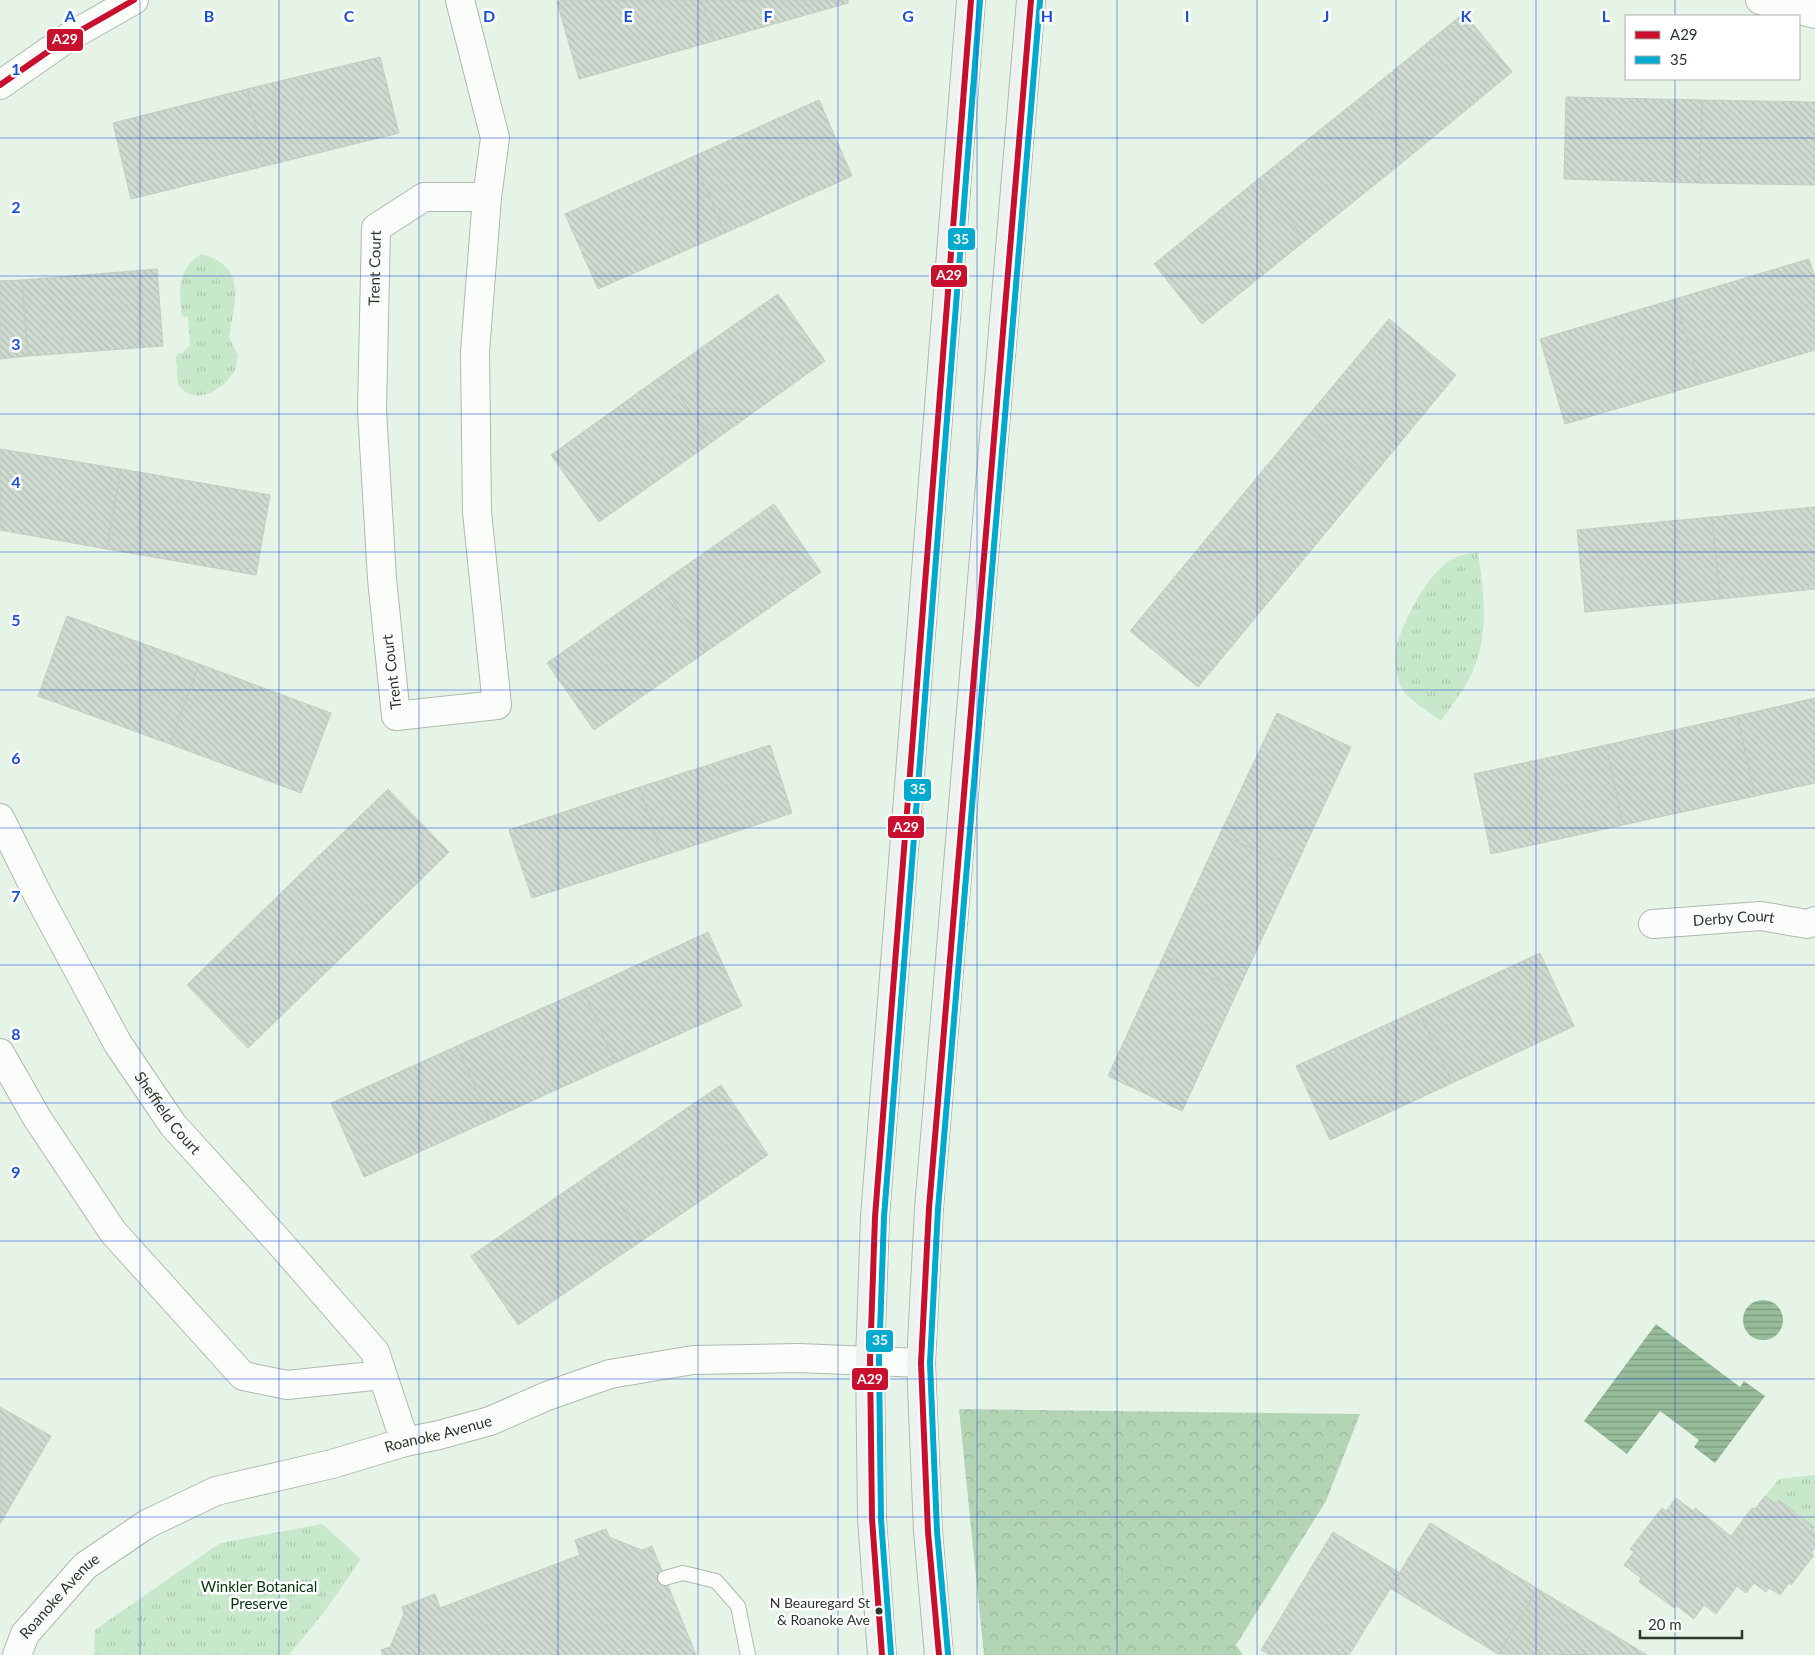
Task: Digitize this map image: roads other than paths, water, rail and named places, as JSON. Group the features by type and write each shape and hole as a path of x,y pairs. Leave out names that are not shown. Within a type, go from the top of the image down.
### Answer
{"main road":[{"path":"882,1655 872,1519 870,1360 875,1217 971,0"},
{"path":"939,1655 928,1532 921,1363 929,1208 1031,0"}],"street":[{"path":"0,85 69,37 134,0"},
{"name":"Trent Court","path":"460,0 495,138 487,197 475,352 476,512 497,705 396,716 382,579 372,410 376,228 424,197 487,197"},
{"path":"1760,0 1815,14"},
{"name":"Sheffield Court","path":"0,818 39,896 118,1044 173,1125 375,1352 405,1442"},
{"name":"Derby Court","path":"1653,924 1761,916 1807,924 1815,920"},
{"path":"0,1053 37,1118 113,1232 243,1376 287,1385 382,1375"},
{"name":"Roanoke Avenue","path":"17,1655 25,1634 85,1566 148,1524 216,1491 332,1464 405,1442 490,1421 547,1396 610,1374 693,1360 798,1358 921,1363"}],"lane":[{"path":"665,1578 683,1573 716,1581 738,1606 748,1655"}],"place":[{"name":"N Beauregard St & Roanoke Ave","path":"879,1611"}],"park label":[{"name":"Winkler Botanical Preserve","path":"259,1596"}]}
